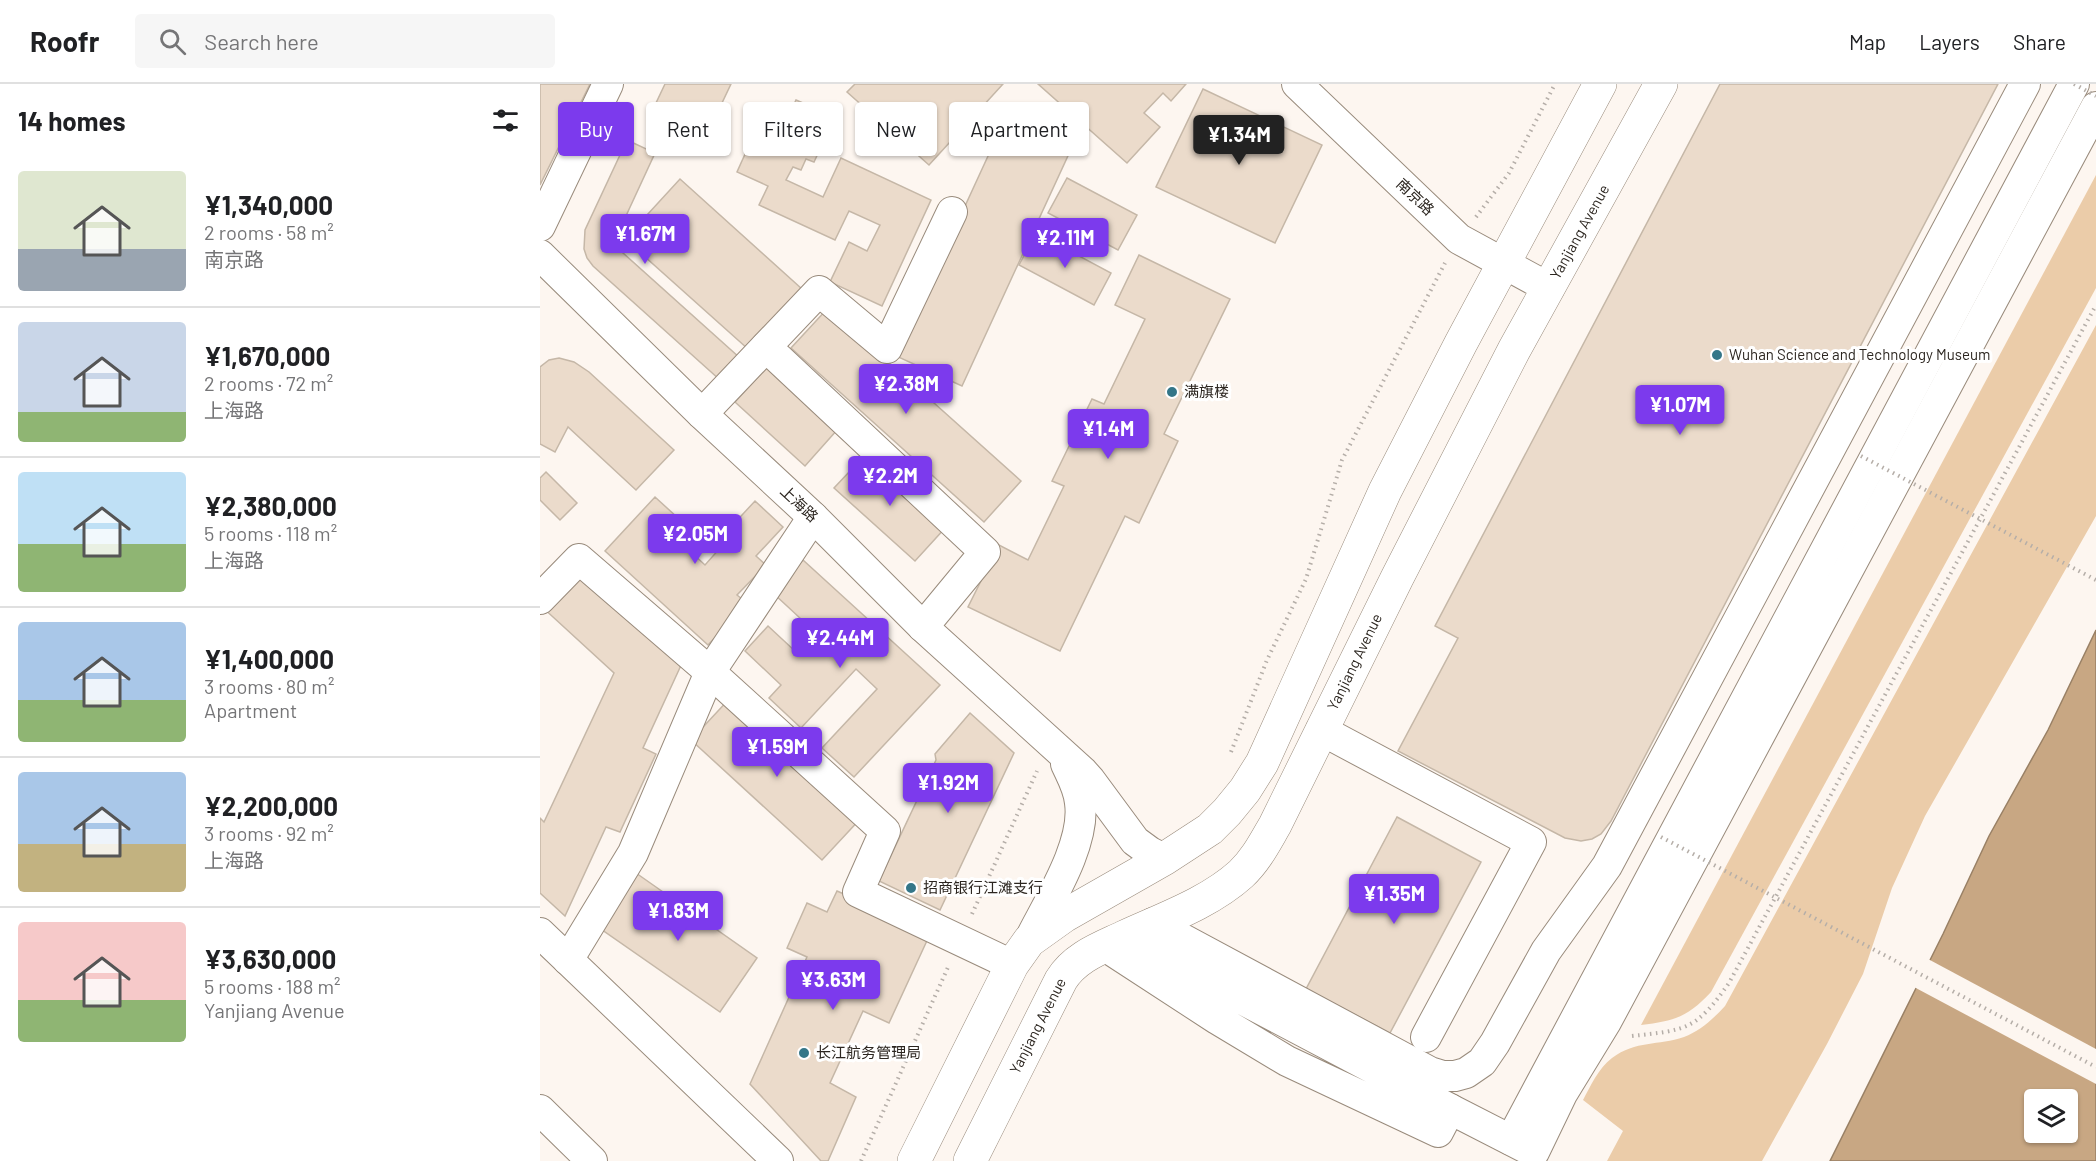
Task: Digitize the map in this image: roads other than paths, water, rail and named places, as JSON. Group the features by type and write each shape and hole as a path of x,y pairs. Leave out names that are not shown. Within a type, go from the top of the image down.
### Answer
{"main road":[{"path":"914,1161 1020,953 1064,916 1196,839 1221,818 1245,790 1262,763 1385,490 1600,84"},
{"name":"Yanjiang Avenue","path":"970,1161 1061,980 1076,962 1114,941 1206,898 1242,873 1260,852 1514,350 1661,84"}],"street":[{"path":"540,226 608,84"},
{"name":"南京路","path":"1297,84 1459,238 1549,288"},
{"path":"1153,923 1430,1072 1443,1076 1455,1076 1466,1073 1482,1062 1546,951 1607,866 2025,84"},
{"path":"1510,1140 2074,84"},
{"path":"1114,941 1217,1019 1287,1061 1438,1132 1450,1109 1534,1152 1562,1094 1595,1040 2096,107"},
{"path":"702,414 819,291 887,348 952,212"},
{"name":"上海路","path":"540,255 702,414 813,517 923,627 1090,780 1135,841 1164,859"},
{"path":"766,347 985,552 923,627"},
{"path":"568,960 633,853 710,672 813,517"},
{"path":"540,601 579,559 710,672 885,831 858,892 1020,953"},
{"path":"1321,730 1531,842 1426,1037"},
{"name":"上海路","path":"1020,953 1071,856 1079,831 1081,805 1078,788 1060,751"},
{"path":"540,933 778,1161"},
{"path":"540,1110 592,1161"}],"place":[{"name":"Wuhan Science and Technology Museum","path":"1717,355"},
{"name":"满旗楼","path":"1172,392"},
{"name":"招商银行江滩支行","path":"911,888"},
{"name":"长江航务管理局","path":"804,1053"}]}
